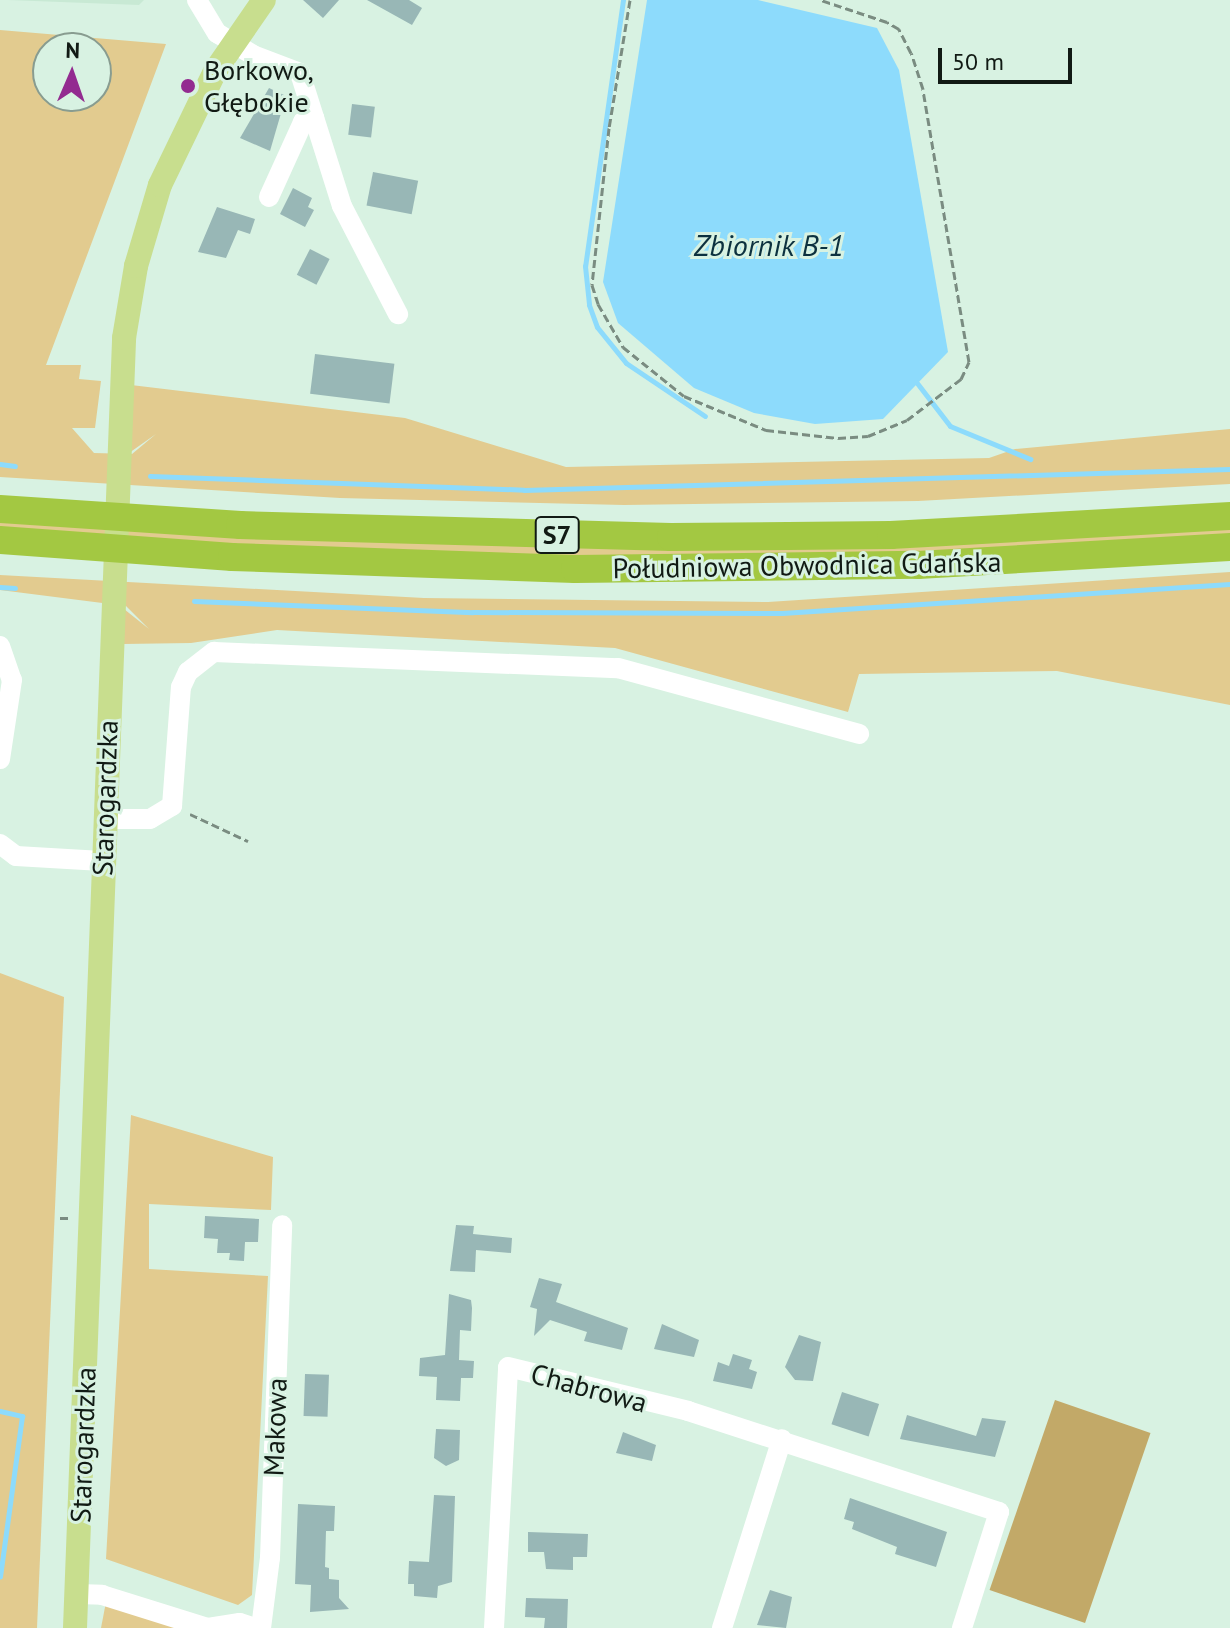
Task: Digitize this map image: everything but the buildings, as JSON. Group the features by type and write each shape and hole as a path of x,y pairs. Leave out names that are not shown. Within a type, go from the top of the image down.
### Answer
{"highway":[{"name":"Południowa Obwodnica Gdańska","path":"0,509 240,525 671,537 891,535 1230,516"},
{"name":"Południowa Obwodnica Gdańska","path":"0,540 232,557 575,569 918,565 1230,547"}],"main road":[{"name":"Starogardzka","path":"75,1628 117,454 124,338 142,245 186,124 234,43 264,0"}],"street":[{"path":"197,0 217,33 300,73 342,206 398,314"},
{"path":"269,197 303,122 314,118"},
{"path":"0,646 12,680 0,759"},
{"path":"104,819 150,819 172,806 181,687 201,660 232,651 618,668 859,734"},
{"path":"0,844 30,859 102,861"},
{"name":"Makowa","path":"261,1628 270,1543 282,1225"},
{"name":"Chabrowa","path":"494,1628 508,1367 782,1439 999,1512 962,1628"},
{"path":"722,1628 782,1439"},
{"path":"78,1594 102,1595 208,1628 240,1623 255,1628"}],"path":[{"path":"630,0 609,128 592,285 623,347 684,396 766,430 805,436 868,436 938,398 961,379 969,362 923,89 899,29 821,0"},
{"path":"172,806 248,841"}],"shaded area":[{"path":"8,0 144,0 139,5"},
{"path":"0,30 32,33 32,112 112,112 112,39 166,44 46,365 81,365 79,379 101,381 95,428 72,428 94,453 132,454 156,434 129,453 131,385 405,418 566,467 989,458 1015,449 1230,429 1230,484 918,501 624,505 340,498 0,477"},
{"path":"0,520 1230,526 1230,539 991,553 547,559 0,532"},
{"path":"1230,572 1230,705 1057,671 859,674 848,712 615,648 277,630 191,643 123,644 124,609 149,629 126,606 0,590 0,575 424,598 768,602"},
{"path":"0,973 64,997 37,1628 0,1628"},
{"path":"131,1115 273,1157 271,1210 149,1204 149,1269 268,1276 252,1595 238,1605 106,1559"},
{"path":"1055,1400 1150,1433 1085,1623 990,1590"},
{"path":"106,1602 186,1628 101,1628"}],"water":[{"name":"Zbiornik B-1","path":"647,0 758,0 877,28 899,70 948,352 883,419 815,424 754,413 694,388 618,323 603,282"}],"waterway":[{"path":"623,0 585,266 589,305 597,327 626,363 705,416"},
{"path":"917,383 950,426 1030,459"},
{"path":"0,464 15,466"},
{"path":"150,476 524,490 1230,469"},
{"path":"194,601 473,612 782,613 1230,584"},
{"path":"0,587 15,588"},
{"path":"0,1411 22,1416 0,1576"}],"place":[{"name":"Borkowo, Głębokie","path":"188,86"}]}
